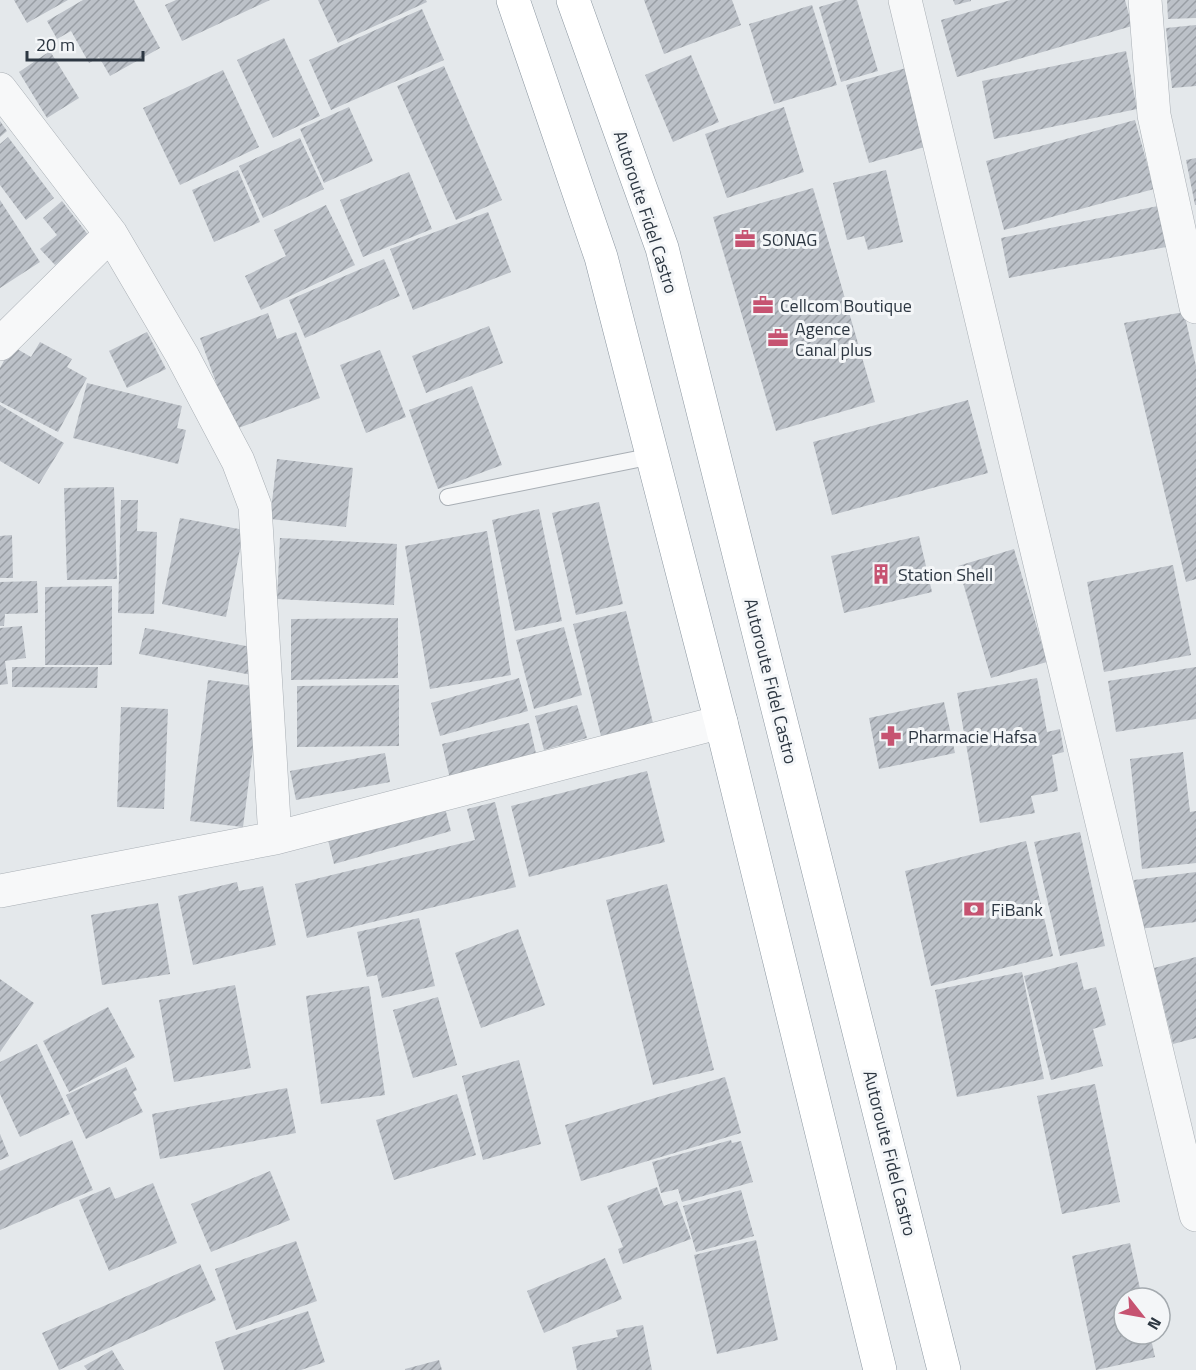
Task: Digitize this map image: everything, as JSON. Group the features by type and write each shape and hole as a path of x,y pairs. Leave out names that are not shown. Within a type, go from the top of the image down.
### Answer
{"highway":[{"path":"513,0 601,257 721,722 880,1370"},
{"name":"Autoroute Fidel Castro","path":"573,0 662,248 944,1370"}],"street":[{"path":"905,0 1196,1215"},
{"path":"1145,0 1154,115 1196,308"},
{"path":"0,89 111,234 182,355 238,461 255,506 275,837"},
{"path":"0,344 111,234"},
{"path":"0,891 275,837 721,722"}],"lane":[{"path":"448,497 653,456"}],"building":[{"path":"14,0 68,0 27,23"},
{"path":"83,0 134,0 160,48 110,76 99,57 89,63 71,31 57,39 47,21"},
{"path":"176,0 270,0 182,41 165,5"},
{"path":"318,0 426,0 427,2 338,43"},
{"path":"644,0 732,0 741,25 664,54"},
{"path":"843,0 857,0 878,71 841,82 819,7"},
{"path":"953,0 971,0 971,1 955,5"},
{"path":"1011,0 1125,0 1132,26 957,77 941,20"},
{"path":"1167,0 1196,0 1196,18 1168,19"},
{"path":"812,5 837,85 774,104 749,24"},
{"path":"422,9 444,60 331,110 309,60"},
{"path":"1196,25 1196,86 1172,88 1166,28"},
{"path":"284,38 320,116 273,138 237,60"},
{"path":"50,51 79,98 47,118 19,72"},
{"path":"1126,51 1137,109 994,139 982,81"},
{"path":"691,55 719,122 673,142 645,75"},
{"path":"444,66 502,200 456,220 397,86"},
{"path":"906,68 928,146 869,163 846,85"},
{"path":"223,70 259,147 180,185 143,108"},
{"path":"349,107 373,161 324,183 300,129"},
{"path":"784,107 804,172 727,198 705,134"},
{"path":"1135,120 1154,189 1004,230 986,161"},
{"path":"0,121 7,131 0,137"},
{"path":"8,137 54,198 26,220 0,185 0,144"},
{"path":"300,138 324,189 263,218 239,166"},
{"path":"1196,158 1196,205 1195,205 1186,160"},
{"path":"238,170 260,222 214,242 192,190"},
{"path":"886,170 903,242 868,250 864,236 847,240 833,183"},
{"path":"409,172 432,229 363,257 340,200"},
{"path":"813,188 875,402 776,431 713,217"},
{"path":"0,200 40,262 0,288"},
{"path":"62,201 89,236 55,265 40,249 57,235 43,218"},
{"path":"326,205 355,265 261,310 245,276 286,256 274,230"},
{"path":"1158,206 1166,247 1009,278 1001,238"},
{"path":"488,212 511,272 413,310 390,249"},
{"path":"384,259 400,296 305,338 289,300"},
{"path":"1184,312 1196,366 1196,579 1186,582 1124,323"},
{"path":"268,313 277,339 296,332 320,398 233,430 200,338"},
{"path":"489,326 503,363 426,393 412,356"},
{"path":"147,332 166,369 127,388 109,351"},
{"path":"40,342 72,359 67,367 87,378 58,432 0,402 0,368 12,346 31,357"},
{"path":"380,350 406,417 366,433 340,365"},
{"path":"87,383 182,406 177,428 186,430 178,464 73,438"},
{"path":"472,386 502,465 438,489 409,410"},
{"path":"968,400 988,473 832,515 813,442"},
{"path":"0,405 64,443 39,484 0,461"},
{"path":"277,459 353,468 346,527 270,519"},
{"path":"114,487 117,579 67,580 64,488"},
{"path":"121,500 138,500 137,531 157,532 154,614 118,613"},
{"path":"599,502 623,604 576,615 552,513"},
{"path":"539,509 562,621 515,631 492,520"},
{"path":"180,518 244,530 226,617 162,604"},
{"path":"487,531 511,675 430,689 405,546"},
{"path":"12,535 13,578 0,578 0,536"},
{"name":"Station Shell","path":"919,536 932,592 844,613 831,556"},
{"path":"280,538 397,544 394,605 277,599"},
{"path":"1014,549 1047,662 991,678 958,566"},
{"path":"1173,565 1191,655 1104,672 1087,582"},
{"path":"37,581 38,613 5,614 4,626 0,626 0,582"},
{"path":"112,586 112,665 45,665 45,587"},
{"path":"626,611 653,723 601,736 573,624"},
{"path":"398,618 398,678 291,680 291,619"},
{"path":"22,626 26,658 5,661 8,684 0,685 0,628"},
{"path":"564,627 582,695 534,709 516,640"},
{"path":"145,628 258,648 252,675 139,654"},
{"path":"12,667 98,667 97,688 12,687"},
{"path":"1196,667 1196,719 1116,732 1108,681"},
{"path":"519,678 528,711 440,736 431,703"},
{"path":"1037,678 1047,732 1060,729 1064,752 1052,755 1058,791 1031,796 1035,813 980,823 957,693"},
{"path":"208,680 261,687 243,827 190,821"},
{"path":"399,685 399,746 297,747 297,686"},
{"path":"944,702 955,753 879,769 869,718"},
{"path":"577,705 587,738 544,750 535,716"},
{"path":"121,707 168,709 164,809 117,807"},
{"path":"529,723 537,758 450,779 442,744"},
{"path":"1183,752 1190,812 1196,811 1196,863 1142,869 1130,759"},
{"path":"385,753 390,782 296,800 290,771"},
{"path":"647,771 665,842 529,877 511,806"},
{"path":"495,802 516,887 307,938 295,884 475,840 467,809"},
{"path":"445,808 451,831 334,864 328,840"},
{"path":"1080,832 1105,946 1060,956 1034,842"},
{"path":"1026,841 1053,956 931,986 905,871"},
{"path":"1196,872 1196,922 1139,929 1134,880"},
{"path":"237,882 239,891 263,886 276,945 193,965 178,896"},
{"path":"667,884 714,1070 653,1085 606,900"},
{"path":"158,903 170,974 102,985 91,915"},
{"path":"419,918 435,986 382,998 377,975 367,977 357,932"},
{"path":"518,929 545,1005 481,1028 455,953"},
{"path":"1196,957 1196,1038 1173,1044 1154,968"},
{"path":"1077,962 1084,990 1096,987 1106,1025 1093,1029 1103,1066 1051,1080 1024,976"},
{"path":"1022,972 1044,1079 957,1097 935,990"},
{"path":"0,979 34,1003 0,1052"},
{"path":"235,985 251,1068 174,1082 159,1000"},
{"path":"369,986 385,1095 321,1104 306,996"},
{"path":"438,997 457,1065 413,1078 393,1010"},
{"path":"108,1007 135,1057 69,1092 43,1041"},
{"path":"37,1044 70,1114 20,1137 0,1094 0,1062"},
{"path":"519,1060 541,1144 483,1160 462,1076"},
{"path":"126,1067 137,1090 133,1092 143,1112 86,1139 66,1095"},
{"path":"725,1077 741,1133 581,1181 565,1125"},
{"path":"1095,1084 1120,1202 1062,1214 1037,1096"},
{"path":"287,1088 296,1133 160,1159 152,1114"},
{"path":"457,1094 476,1155 394,1180 376,1120"},
{"path":"0,1134 9,1156 0,1160"},
{"path":"72,1140 93,1190 0,1230 0,1171"},
{"path":"731,1140 732,1143 741,1141 753,1182 682,1202 678,1189 661,1193 652,1162"},
{"path":"270,1171 290,1220 211,1252 191,1204"},
{"path":"153,1183 177,1243 109,1271 79,1200 110,1187 115,1199"},
{"path":"657,1187 664,1206 677,1201 691,1239 623,1264 618,1249 623,1247 607,1206"},
{"path":"741,1190 754,1236 696,1252 683,1206"},
{"path":"756,1240 778,1340 717,1354 694,1255"},
{"path":"296,1241 317,1301 236,1330 215,1269"},
{"path":"1130,1243 1139,1286 1112,1286 1112,1346 1153,1346 1155,1357 1096,1370 1072,1256"},
{"path":"605,1258 622,1299 544,1333 527,1291"},
{"path":"200,1264 216,1300 59,1370 42,1333"},
{"path":"308,1311 325,1362 301,1370 224,1370 215,1342"},
{"path":"643,1325 652,1370 577,1370 572,1347 618,1337 616,1330"},
{"path":"112,1350 124,1370 87,1370 84,1366"},
{"path":"439,1360 442,1370 405,1370 405,1369"}],"place":[{"name":"SONAG","path":"745,239"},
{"name":"Cellcom Boutique","path":"763,305"},
{"name":"Agence Canal plus","path":"778,338"},
{"name":"Station Shell","path":"881,574"},
{"name":"Pharmacie Hafsa","path":"891,736"},
{"name":"FiBank","path":"974,909"}]}
